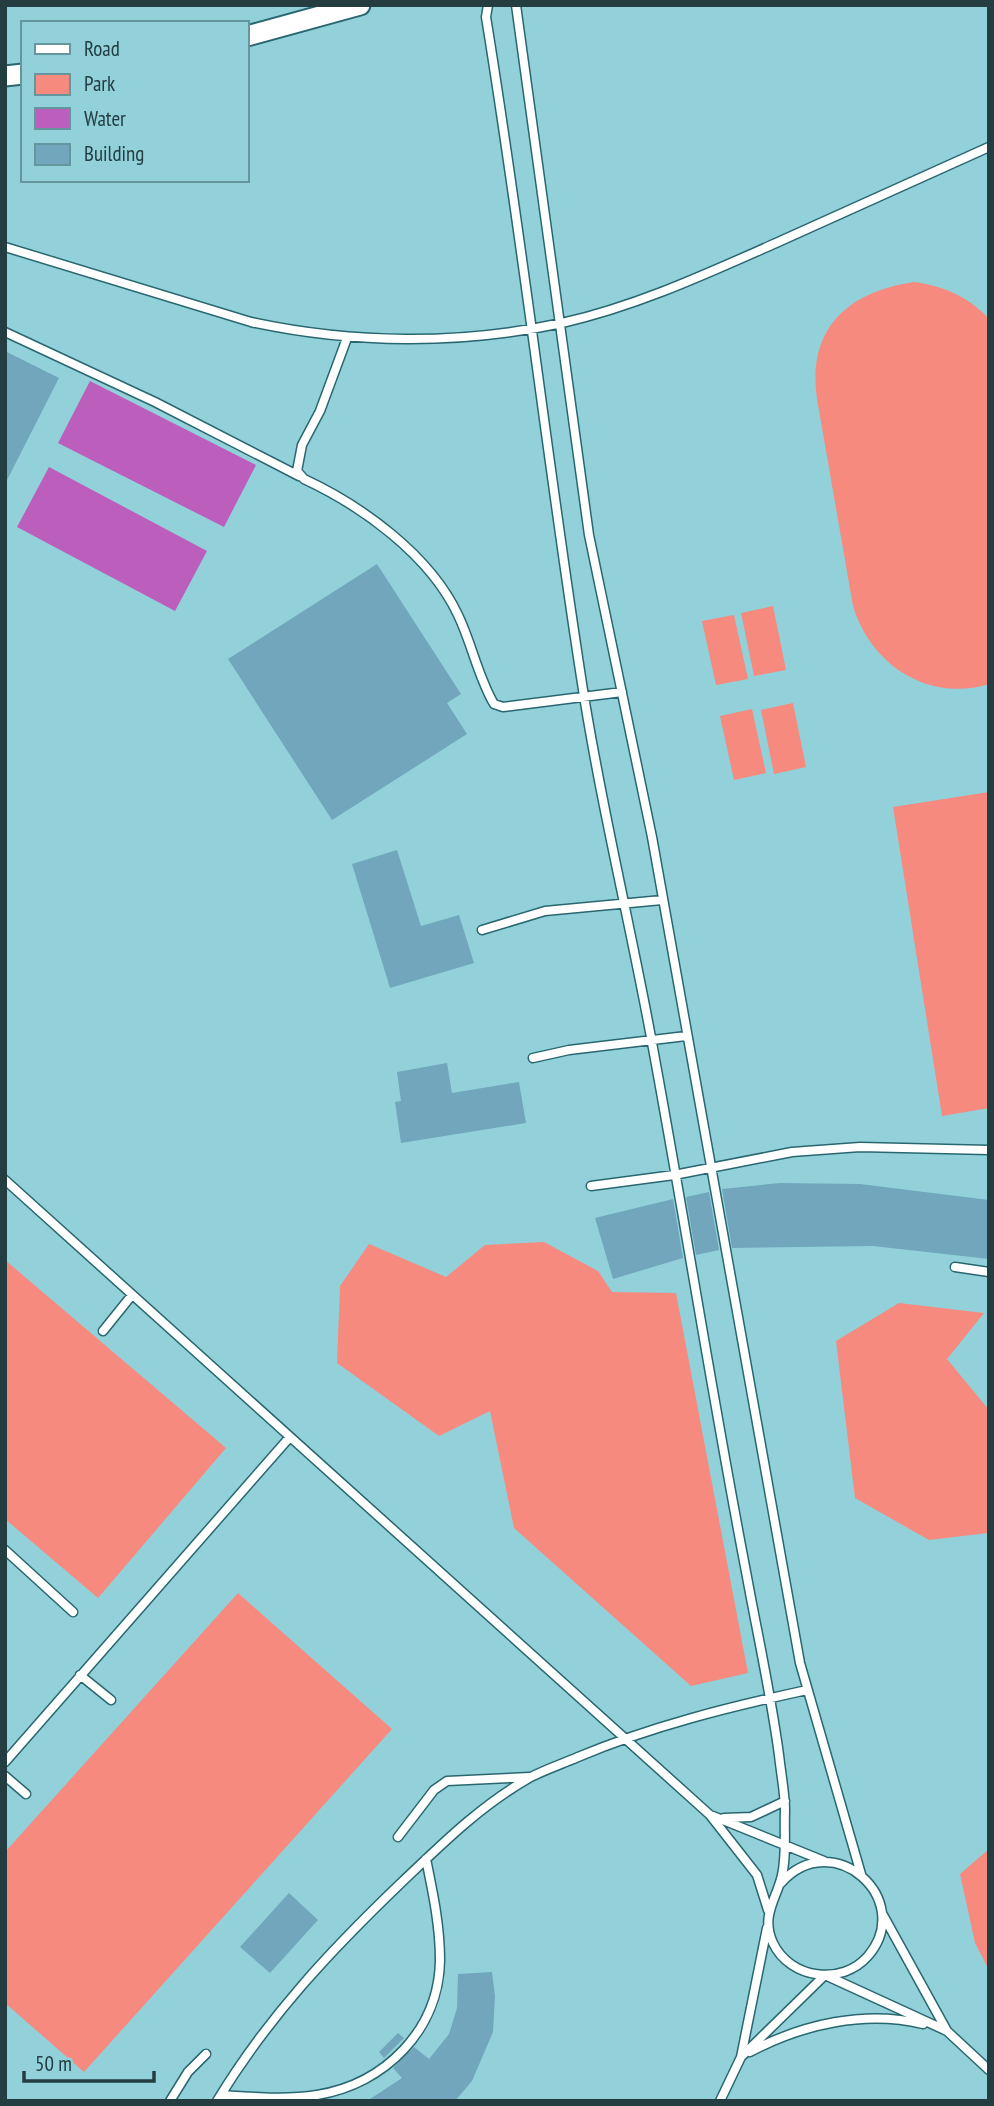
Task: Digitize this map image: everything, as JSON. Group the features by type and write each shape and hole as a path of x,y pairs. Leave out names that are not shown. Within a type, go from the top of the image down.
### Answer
{"street":[{"path":"248,36 360,5"}],"lane":[{"path":"488,5 486,17 533,327 584,697 652,1039 674,1175 771,1698 785,1801 781,1882"},
{"path":"516,5 589,536 663,900 807,1690 860,1874"},
{"path":"5,247 251,322 347,338 393,340 478,336 561,323 673,289 989,147"},
{"path":"5,332 155,402 304,479 373,519 428,571 457,612 494,704 503,707 622,692"},
{"path":"304,479 297,471 297,458 320,411 347,338"},
{"path":"482,930 545,912 663,900"},
{"path":"533,1058 652,1039 686,1037"},
{"path":"591,1186 674,1175 792,1152 860,1147 989,1150"},
{"path":"5,1180 710,1815 757,1875 769,1914"},
{"path":"955,1267 989,1272"},
{"path":"103,1331 132,1295"},
{"path":"5,1762 289,1438"},
{"path":"5,1550 73,1612"},
{"path":"80,1675 111,1700"},
{"path":"219,2098 282,2005 333,1948 468,1819 530,1777 624,1738 807,1690"},
{"path":"5,1776 26,1794"},
{"path":"398,1837 434,1790 447,1781 480,1777 530,1777"},
{"path":"710,1815 751,1817 785,1801"},
{"path":"710,1815 783,1846 845,1865 860,1874 873,1887 881,1912 947,2031 989,2070"},
{"path":"219,2098 273,2099 318,2095 345,2088 368,2078 399,2056 413,2041 435,1998 440,1962 438,1916 426,1859"},
{"path":"720,2101 741,2057 768,1925 769,1905 781,1882 790,1873 807,1864 827,1861"},
{"path":"741,2057 825,1975 855,1967 869,1955 878,1940 881,1912"},
{"path":"768,1925 774,1944 785,1959 801,1970 825,1975 947,2031"},
{"path":"741,2057 792,2032 825,2024 903,2019 947,2031"},
{"path":"170,2101 188,2072 206,2054"}],"green space":[{"path":"914,282 954,293 989,319 989,684 966,688 944,688 904,674 887,661 861,627 853,606 817,399 819,352 826,333 837,318 870,295"},
{"path":"773,606 786,670 754,676 741,613"},
{"path":"734,615 748,679 716,685 702,621"},
{"path":"793,703 806,767 774,774 761,710"},
{"path":"752,709 766,773 734,780 720,716"},
{"path":"989,792 989,1108 942,1116 893,807"},
{"path":"544,1242 598,1271 612,1292 676,1293 748,1673 691,1686 514,1528 490,1411 439,1436 337,1363 340,1286 369,1244 446,1277 485,1245"},
{"path":"5,1260 226,1448 98,1598 5,1519"},
{"path":"899,1303 984,1313 947,1359 989,1410 988,1533 929,1540 855,1498 836,1341"},
{"path":"238,1593 392,1729 84,2072 5,2003 5,1852"},
{"path":"989,1849 989,1970 975,1943 960,1874"}],"water":[{"path":"90,381 256,465 224,527 58,443"},
{"path":"49,467 207,551 175,611 17,527"}],"building":[{"path":"5,351 59,378 5,484"},
{"path":"377,564 461,694 447,703 467,734 332,820 228,659"},
{"path":"397,850 421,926 459,915 474,963 390,988 352,864"},
{"path":"447,1063 452,1093 519,1082 526,1123 401,1143 395,1102 401,1101 397,1072"},
{"path":"780,1183 860,1184 989,1200 989,1259 873,1246 732,1248 722,1189"},
{"path":"709,1192 719,1250 696,1255 686,1197"},
{"path":"673,1199 683,1258 613,1279 595,1218"},
{"path":"289,1893 318,1920 270,1973 240,1947"},
{"path":"492,1972 495,1996 493,2032 472,2081 455,2101 367,2101 402,2078 393,2068 414,2047 429,2059 449,2034 457,2008 458,1974"},
{"path":"398,2033 404,2038 384,2058 379,2052"}]}
